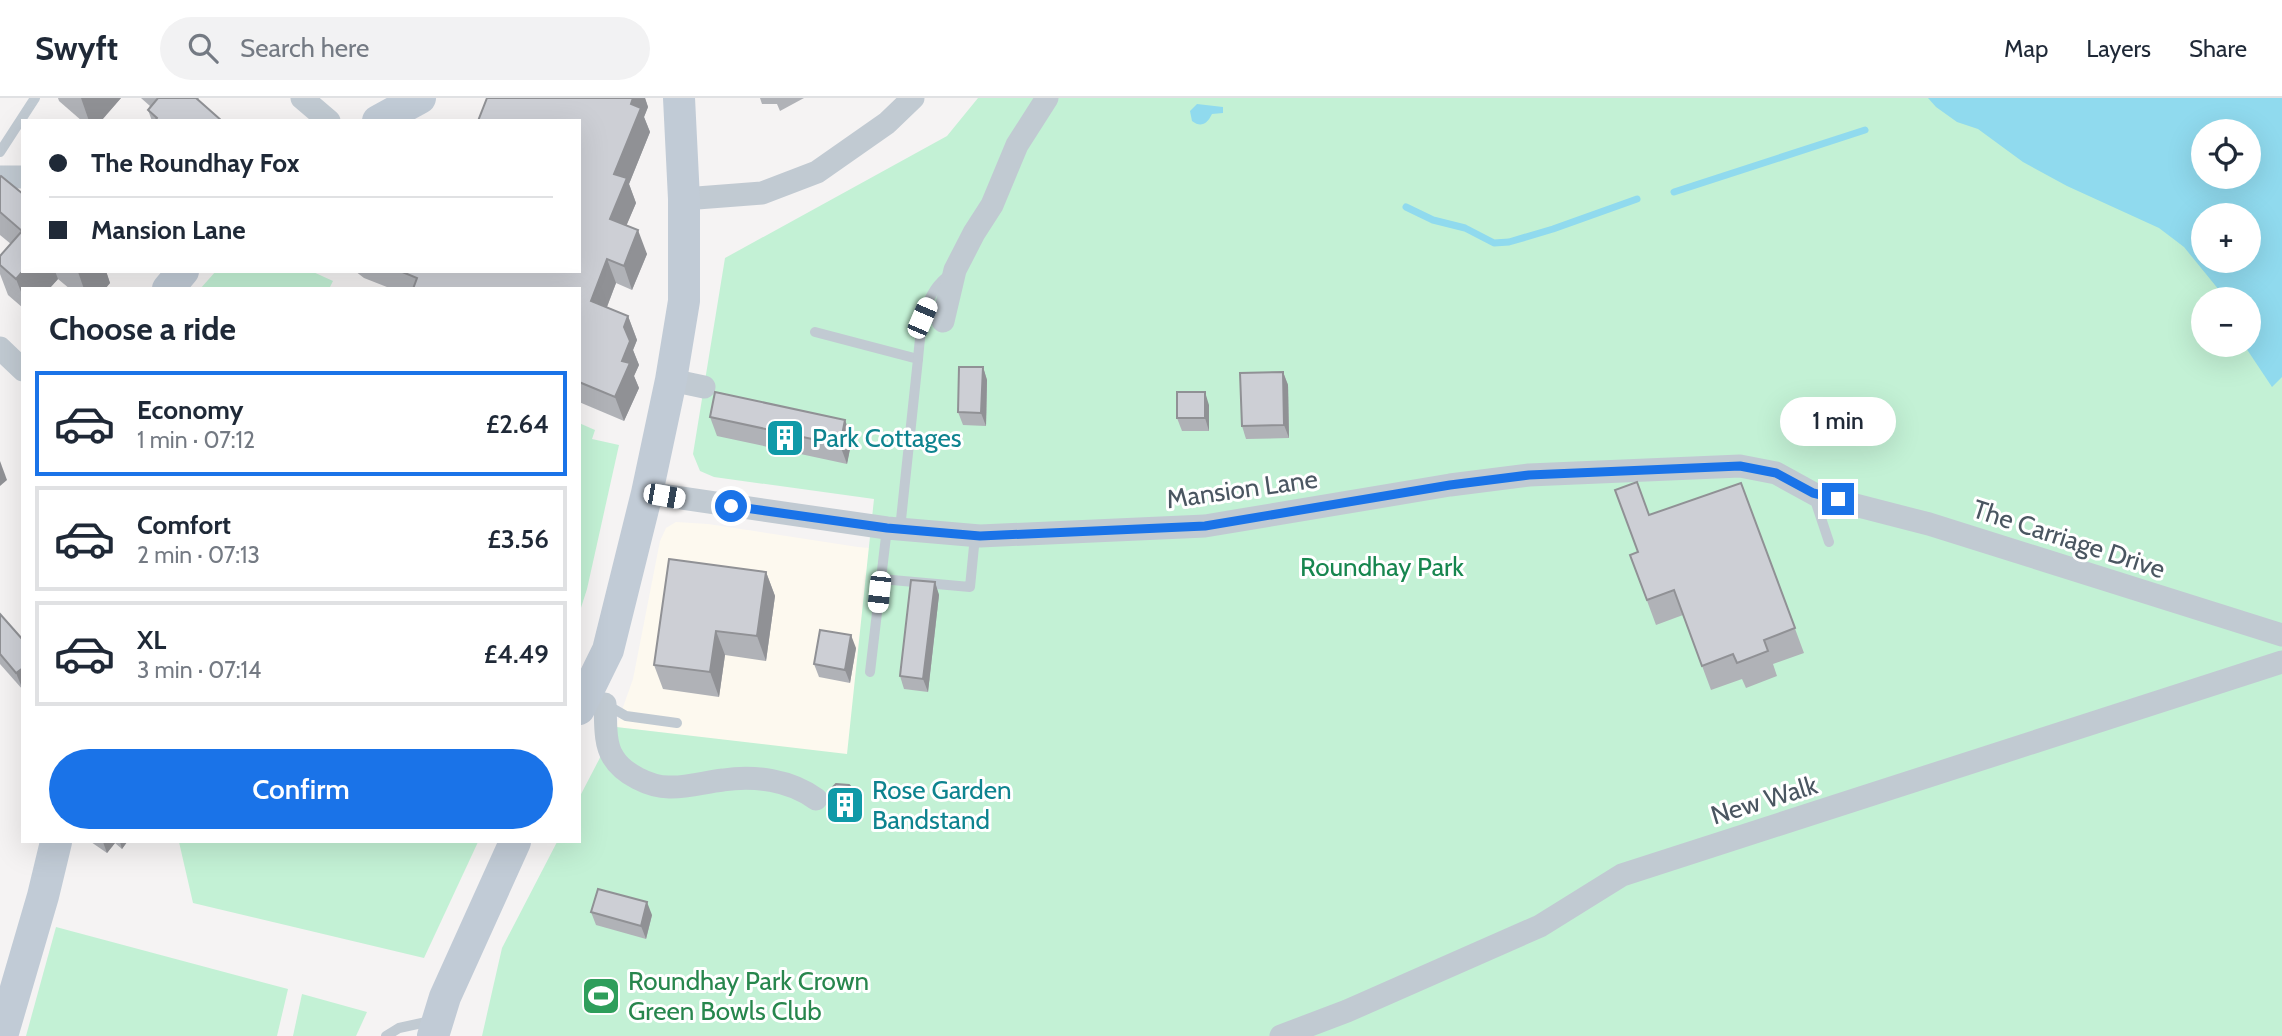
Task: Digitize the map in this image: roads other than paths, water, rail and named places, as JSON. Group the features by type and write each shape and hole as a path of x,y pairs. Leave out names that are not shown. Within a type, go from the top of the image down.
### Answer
{"street":[{"path":"302,98 326,119"},
{"path":"383,119 420,98"},
{"path":"679,98 684,198 684,301 671,380 647,492 608,650 590,702 613,757 624,769 642,780 668,787 754,778 801,788 816,799"},
{"path":"684,198 762,193 817,172 887,123 914,98"},
{"path":"943,321 955,270 992,205 1017,145 1047,98"},
{"path":"0,177 21,177"},
{"path":"170,287 181,273"},
{"path":"0,348 21,368"},
{"path":"671,380 704,387"},
{"name":"Mansion Lane","path":"647,492 893,529 975,536 1205,526 1450,485 1542,474 1740,466 1776,473 1813,493 1838,499"},
{"name":"The Carriage Drive","path":"1838,499 1929,524 2282,635"},
{"name":"New Walk","path":"1281,1036 1347,1011 1540,926 1622,875 2282,662"},
{"path":"2,1036 56,843"},
{"path":"435,1028 445,997 515,843"}],"lane":[{"path":"22,119 36,98"},
{"path":"0,152 21,120"},
{"path":"870,672 881,579 893,529 922,318 933,290 955,270"},
{"path":"816,332 918,359"},
{"path":"1813,493 1829,541"},
{"path":"881,579 970,587 975,536"},
{"path":"590,702 626,716 677,723"},
{"path":"386,1036 399,1028 435,1028"}],"water":[{"path":"1928,98 2282,98 2282,377 2272,387 2252,357 2261,357 2261,287 2217,287 2205,273 2261,273 2261,203 2191,203 2191,256 2159,228 2067,186 2023,162 1978,129 1957,122"},
{"path":"1197,104 1223,107 1223,113 1212,114 1206,122 1198,124 1192,121 1190,111"}],"waterway":[{"path":"1674,192 1865,130"},
{"path":"1406,207 1433,220 1465,228 1494,243 1509,242 1553,229 1637,199"}],"place":[{"name":"Park Cottages","path":"785,438"},
{"name":"Rose Garden Bandstand","path":"845,805"},
{"name":"Roundhay Park Crown Green Bowls Club","path":"601,996"}],"park label":[{"name":"Roundhay Park","path":"1382,567"}]}
